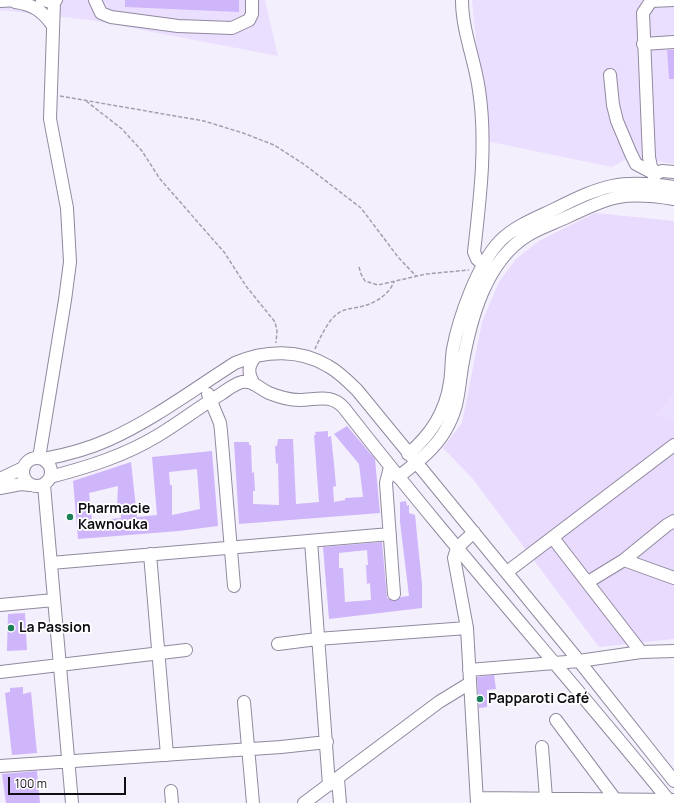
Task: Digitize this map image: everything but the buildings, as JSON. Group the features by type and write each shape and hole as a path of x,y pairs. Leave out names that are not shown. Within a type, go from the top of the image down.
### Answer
{"street":[{"path":"41,459 70,262 66,208 51,130 50,94 53,26 51,0"},
{"path":"95,0 101,13 111,17 178,26 232,28 249,20 252,14 252,0"},
{"path":"462,0 463,20 479,89 482,116 480,204 474,252 482,267"},
{"path":"654,181 649,156 643,44 643,13 647,4 651,0 674,0"},
{"path":"0,1 17,1 29,5 41,12 53,26"},
{"path":"643,44 674,42"},
{"path":"610,76 613,105 617,121 636,164 674,199"},
{"path":"412,458 435,446 446,430 455,412 461,387 462,369 467,343 481,297 494,270 506,254 528,235 605,200 631,194 654,181 662,171 674,172"},
{"path":"398,477 428,436 442,411 449,391 453,351 458,327 482,267 498,244 515,228 579,196 612,185 654,181 674,187"},
{"path":"0,479 23,468 29,460 68,454 108,440 147,420 235,363 256,356 276,353 298,354 329,366 357,390 507,572 674,781"},
{"path":"254,384 248,369 256,356"},
{"path":"0,488 21,484 39,486 47,481 125,453 157,436 241,382 254,384 267,392 282,397 297,400 328,398 339,402 398,477 457,548 556,663 671,801"},
{"path":"203,384 220,422 234,586"},
{"path":"507,572 598,502 669,456 674,445"},
{"path":"41,459 50,467 47,481 51,563 72,803"},
{"path":"390,467 386,478 394,594"},
{"path":"23,468 23,478 30,485"},
{"path":"588,582 624,560 667,525 674,522"},
{"path":"474,532 457,548 454,553 467,628 477,800 546,798 671,801"},
{"path":"51,563 231,546 390,534"},
{"path":"553,538 641,652"},
{"path":"311,541 327,742 334,782 340,803"},
{"path":"150,554 167,754"},
{"path":"624,560 674,578"},
{"path":"0,605 54,600"},
{"path":"278,644 318,639 467,628"},
{"path":"0,672 186,650"},
{"path":"469,670 579,661 641,652 670,652 674,661"},
{"path":"304,803 439,702 470,683"},
{"path":"244,702 253,803"},
{"path":"556,720 615,799"},
{"path":"0,766 327,742"},
{"path":"542,747 546,798"}],"path":[{"path":"50,94 204,121 243,133 274,145 305,165 361,208 398,257 416,276"},
{"path":"85,100 122,129 137,145 160,179 224,252 246,286 275,322 277,331 276,353"},
{"path":"359,267 362,278 369,283 378,285 416,276 482,267"},
{"path":"311,358 324,331 336,315 346,308 363,306 379,298 388,292 394,282"}],"shaded area":[{"path":"0,0 265,0 278,56 90,20 0,10"},
{"path":"472,0 674,0 674,164 630,157 612,167 486,141"},
{"path":"595,213 674,221 674,394 656,415 674,420 674,639 599,647 472,478 443,448 462,423 482,322 499,282 515,260 539,241"},
{"path":"674,394 674,420 656,415"}],"place":[{"name":"Pharmacie Kawnouka","path":"70,517"},
{"name":"La Passion","path":"11,628"},
{"name":"Papparoti Café","path":"480,699"}]}
